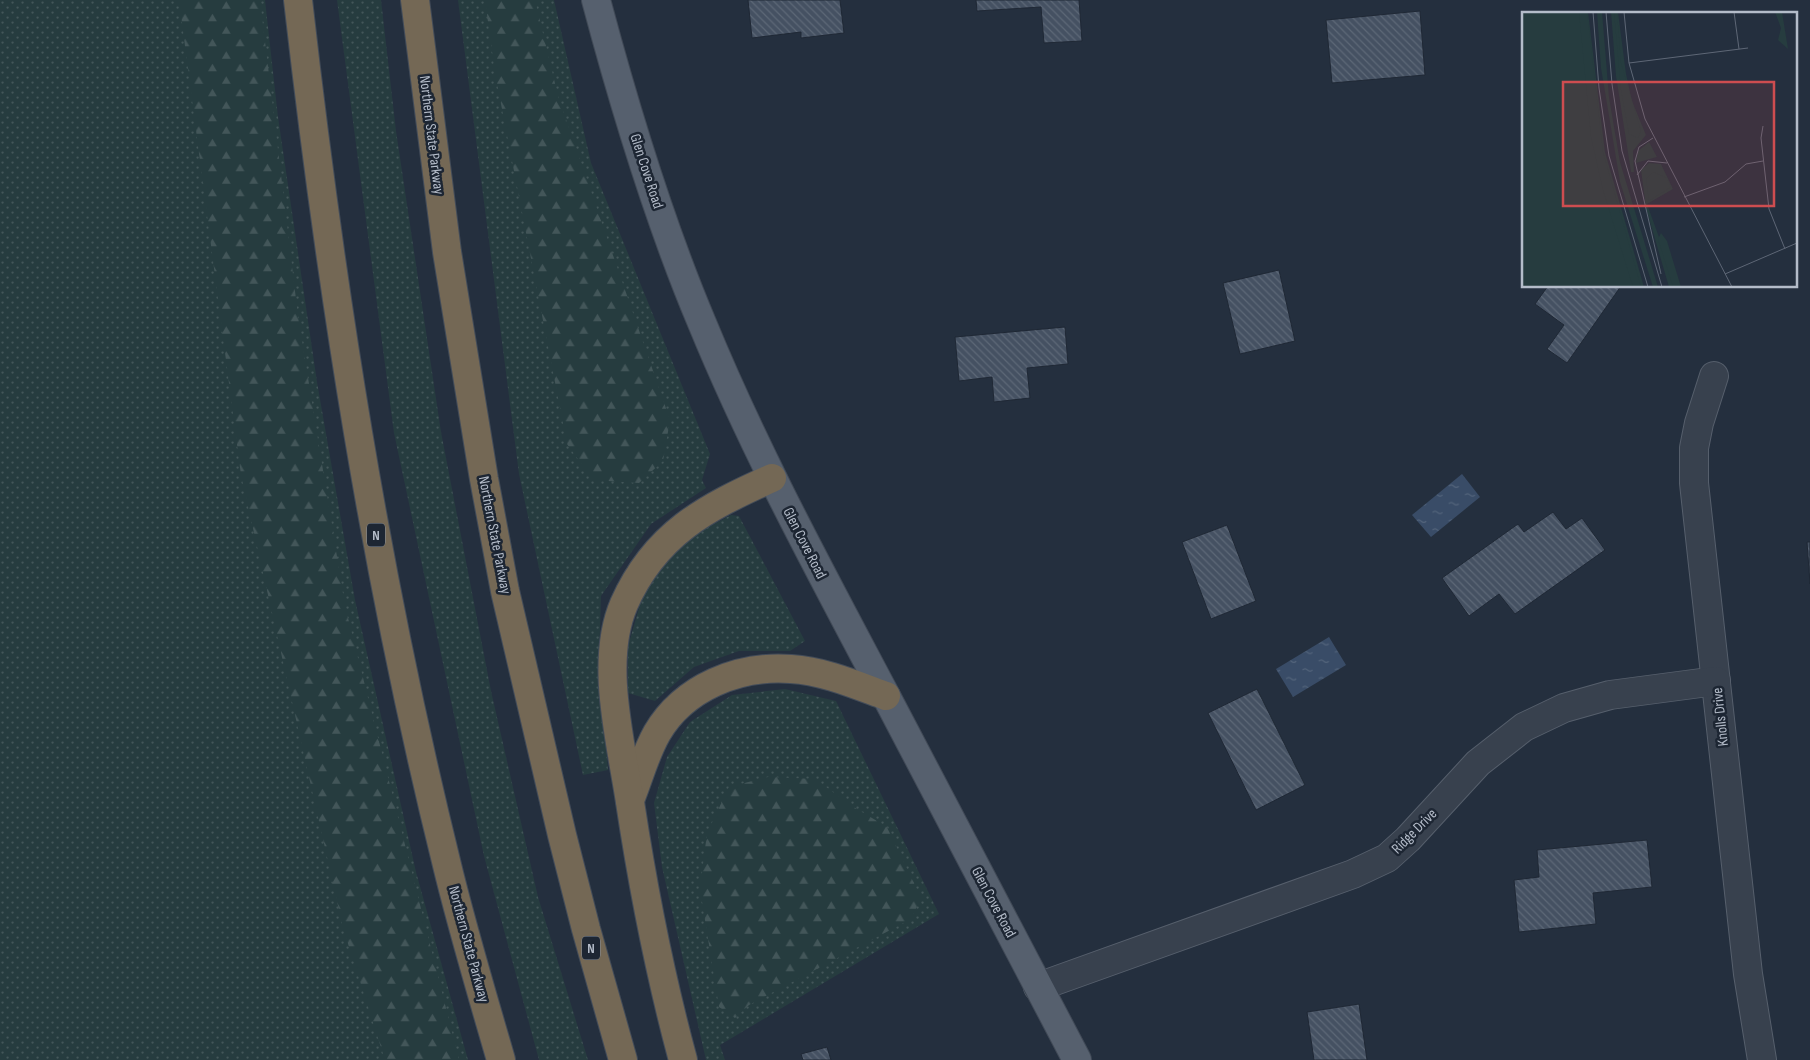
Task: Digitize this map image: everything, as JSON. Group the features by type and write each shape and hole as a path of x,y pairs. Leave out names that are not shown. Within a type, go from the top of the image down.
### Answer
{"highway":[{"name":"Northern State Parkway","path":"298,0 318,174 372,519 394,632 446,863 501,1060"},
{"name":"Northern State Parkway","path":"415,0 447,252 484,480 505,591 562,835 586,929 624,1060"},
{"path":"683,1060 660,967 639,860 615,706 613,649 624,605 636,581 652,557 669,538 712,507 772,478"},
{"path":"630,802 649,748 671,714 688,698 706,686 726,677 744,672 791,669 820,674 886,696"}],"main road":[{"name":"Glen Cove Road","path":"596,0 621,92 672,245 701,321 737,405 815,563 1077,1060"}],"street":[{"name":"Knolls Drive","path":"1714,376 1699,423 1694,448 1694,483 1748,974 1762,1060"},
{"name":"Ridge Drive","path":"1038,987 1353,874 1387,858 1408,840 1478,763 1524,728 1564,708 1610,695 1716,681"}],"green space":[{"path":"0,0 265,0 278,117 317,382 355,600 416,872 468,1060 0,1060"},
{"path":"179,0 260,0 298,316 345,606 459,1060 385,1060 343,928 241,475"},
{"path":"337,0 381,0 396,131 441,432 491,691 538,897 588,1060 539,1060 484,856 394,433"},
{"path":"458,0 554,0 591,163 710,454 702,480 706,488 651,524 601,596 599,662 608,770 583,775 519,474"},
{"path":"485,0 535,0 558,96 670,420 663,461 639,483 593,480 567,444 495,73"},
{"path":"731,515 739,516 805,641 790,651 739,651 694,667 655,701 628,693 628,646 644,591 682,541"},
{"path":"785,689 836,701 939,914 720,1045 725,1060 706,1060 662,867 654,803 667,757 690,722 732,695"},
{"path":"768,777 815,779 852,806 887,827 921,898 911,919 749,1005 735,1018 719,1007 700,889 707,833 729,787"}],"water":[{"path":"1462,474 1480,497 1431,537 1412,515"},
{"path":"1329,637 1346,665 1293,697 1276,669"}],"building":[{"path":"748,0 840,0 844,33 801,38 801,32 752,38"},
{"path":"976,0 1079,0 1082,41 1044,43 1041,7 977,11"},
{"path":"1420,11 1425,75 1332,83 1326,20"},
{"path":"1279,270 1295,341 1240,354 1223,283"},
{"path":"1547,288 1620,288 1567,363 1547,349 1564,325 1535,304"},
{"path":"1065,327 1068,364 1027,368 1030,398 994,402 992,377 959,381 955,337"},
{"path":"1553,512 1566,529 1582,518 1605,550 1515,614 1499,594 1469,616 1442,578 1518,524 1524,532"},
{"path":"1227,525 1256,601 1211,619 1182,542"},
{"path":"1807,542 1810,542 1810,584"},
{"path":"1257,689 1305,785 1256,810 1208,713"},
{"path":"1647,840 1652,887 1593,893 1596,924 1519,932 1514,880 1539,877 1537,850"},
{"path":"1359,1004 1367,1060 1314,1060 1307,1012"},
{"path":"827,1047 831,1060 803,1060 801,1054"}]}
